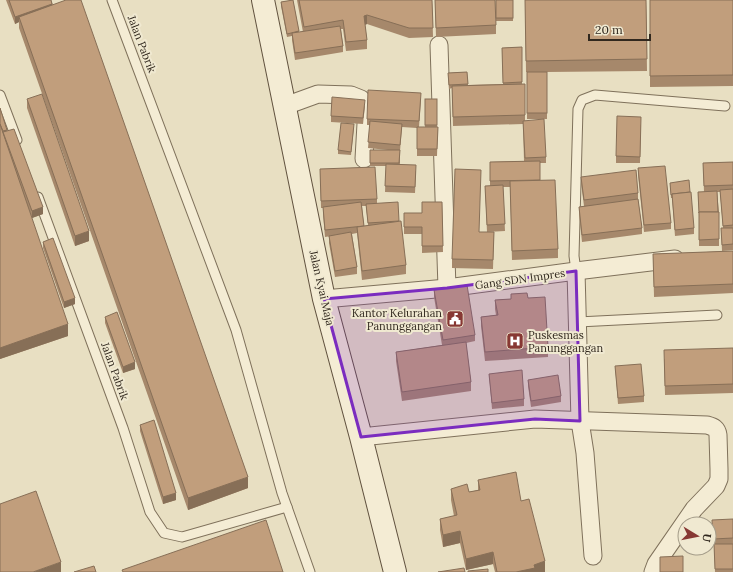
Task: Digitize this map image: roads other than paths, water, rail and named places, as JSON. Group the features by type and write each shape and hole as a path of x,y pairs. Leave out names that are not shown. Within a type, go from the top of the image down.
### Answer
{"main road":[{"name":"Jalan Kyai Maja","path":"263,0 324,299 395,572"}],"street":[{"path":"439,45 447,288"},
{"path":"285,106 318,94 351,95 361,99 367,106 364,159"},
{"path":"576,271 694,257"},
{"name":"Gang SDN Impres","path":"324,299 447,288 576,271 580,421 585,453 593,556"},
{"path":"361,437 535,419 707,424 714,427 718,431 719,469 716,486 694,509 656,564 653,572"}],"lane":[{"name":"Jalan Pabrik","path":"112,0 236,330 287,507 310,572"},
{"path":"0,95 19,146"},
{"path":"576,271 574,256 578,109 582,100 595,95 725,106"},
{"name":"Jalan Pabrik","path":"36,191 123,428 150,512 164,534 182,537 287,507"},
{"path":"578,322 717,316"}],"place":[{"name":"Kantor Kelurahan Panunggangan","path":"455,319"},
{"name":"Puskesmas Panunggangan","path":"515,341"}]}
